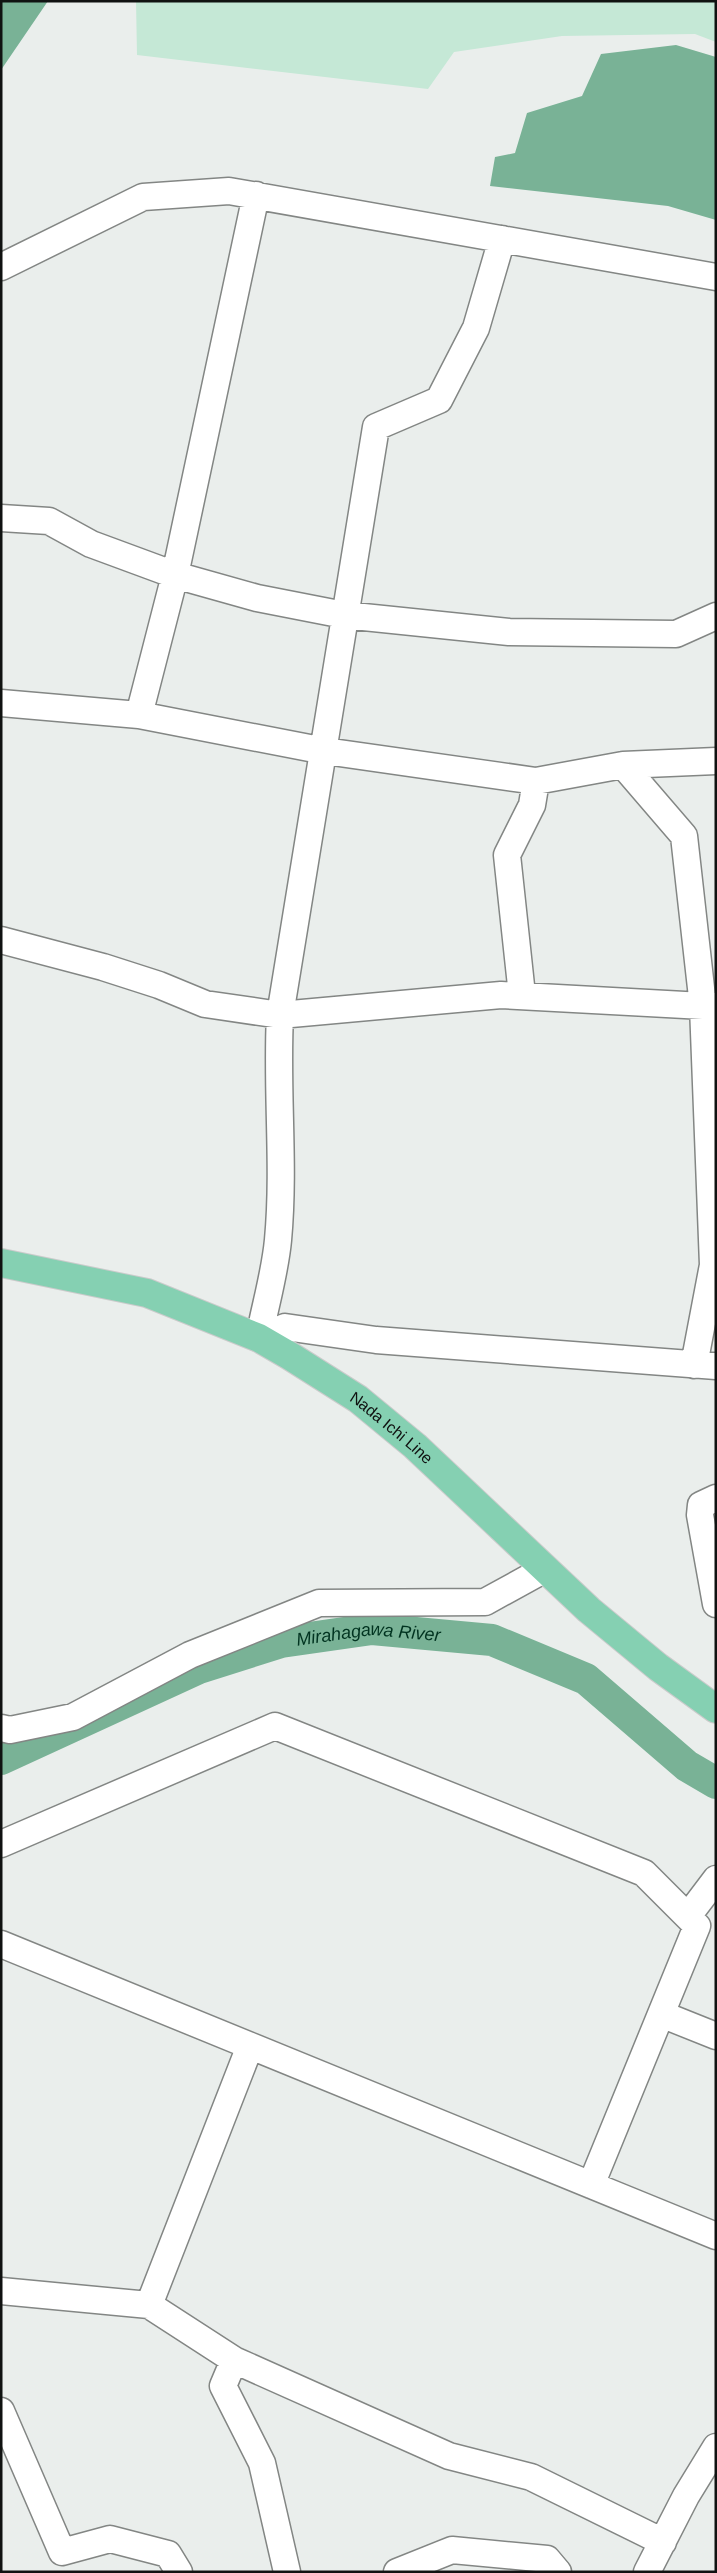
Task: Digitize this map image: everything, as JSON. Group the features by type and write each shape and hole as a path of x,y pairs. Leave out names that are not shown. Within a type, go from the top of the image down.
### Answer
{"main road":[{"name":"Nada Ichi Line","path":"5,1269 147,1293 259,1338 358,1400 415,1446 589,1610 658,1667 716,1709"}],"street":[{"path":"1,267 143,197 230,191 716,277"},
{"path":"139,715 175,575 256,195"},
{"path":"259,1338 278,1242 282,1162 278,1044 280,1015 325,751 344,615 376,426 439,400 476,328 502,239"},
{"path":"1,518 50,521 90,544 175,575 257,598 344,615 509,632 676,634 716,616"},
{"path":"1,703 139,715 325,751 536,781 624,765 716,761"},
{"path":"259,1338 285,1327 376,1340 705,1365 714,1266 709,1006 684,836 624,765"},
{"path":"522,995 507,855 532,805 536,781"},
{"path":"1,940 104,967 159,985 205,1004 280,1015 501,995 709,1006"},
{"path":"716,1498 701,1505 700,1515 716,1604"},
{"path":"1,1728 10,1730 73,1717 190,1655 319,1603 485,1602 545,1569"},
{"path":"1,1844 275,1726 644,1873 697,1926 591,2185"},
{"path":"688,1916 716,1879"},
{"path":"1,1944 716,2236"},
{"path":"661,2014 716,2036"},
{"path":"149,2305 250,2046"},
{"path":"1,2291 149,2305 234,2360 449,2456 531,2477 663,2542"},
{"path":"234,2360 223,2386 262,2462 287,2572"},
{"path":"1,2411 62,2552 110,2539 168,2554 179,2572"},
{"path":"648,2572 686,2496 716,2447"},
{"path":"397,2572 452,2550 547,2559 558,2572"}],"shaded area":[{"path":"1,1 48,1 1,70"},
{"path":"136,1 716,1 716,42 695,34 562,36 454,52 428,89 137,55"},
{"path":"676,45 716,57 716,220 668,206 490,186 495,157 515,153 527,113 582,96 601,54"}],"waterway":[{"name":"Mirahagawa River","path":"1,1759 199,1668 281,1642 372,1629 492,1640 586,1679 687,1766 716,1783"}]}
